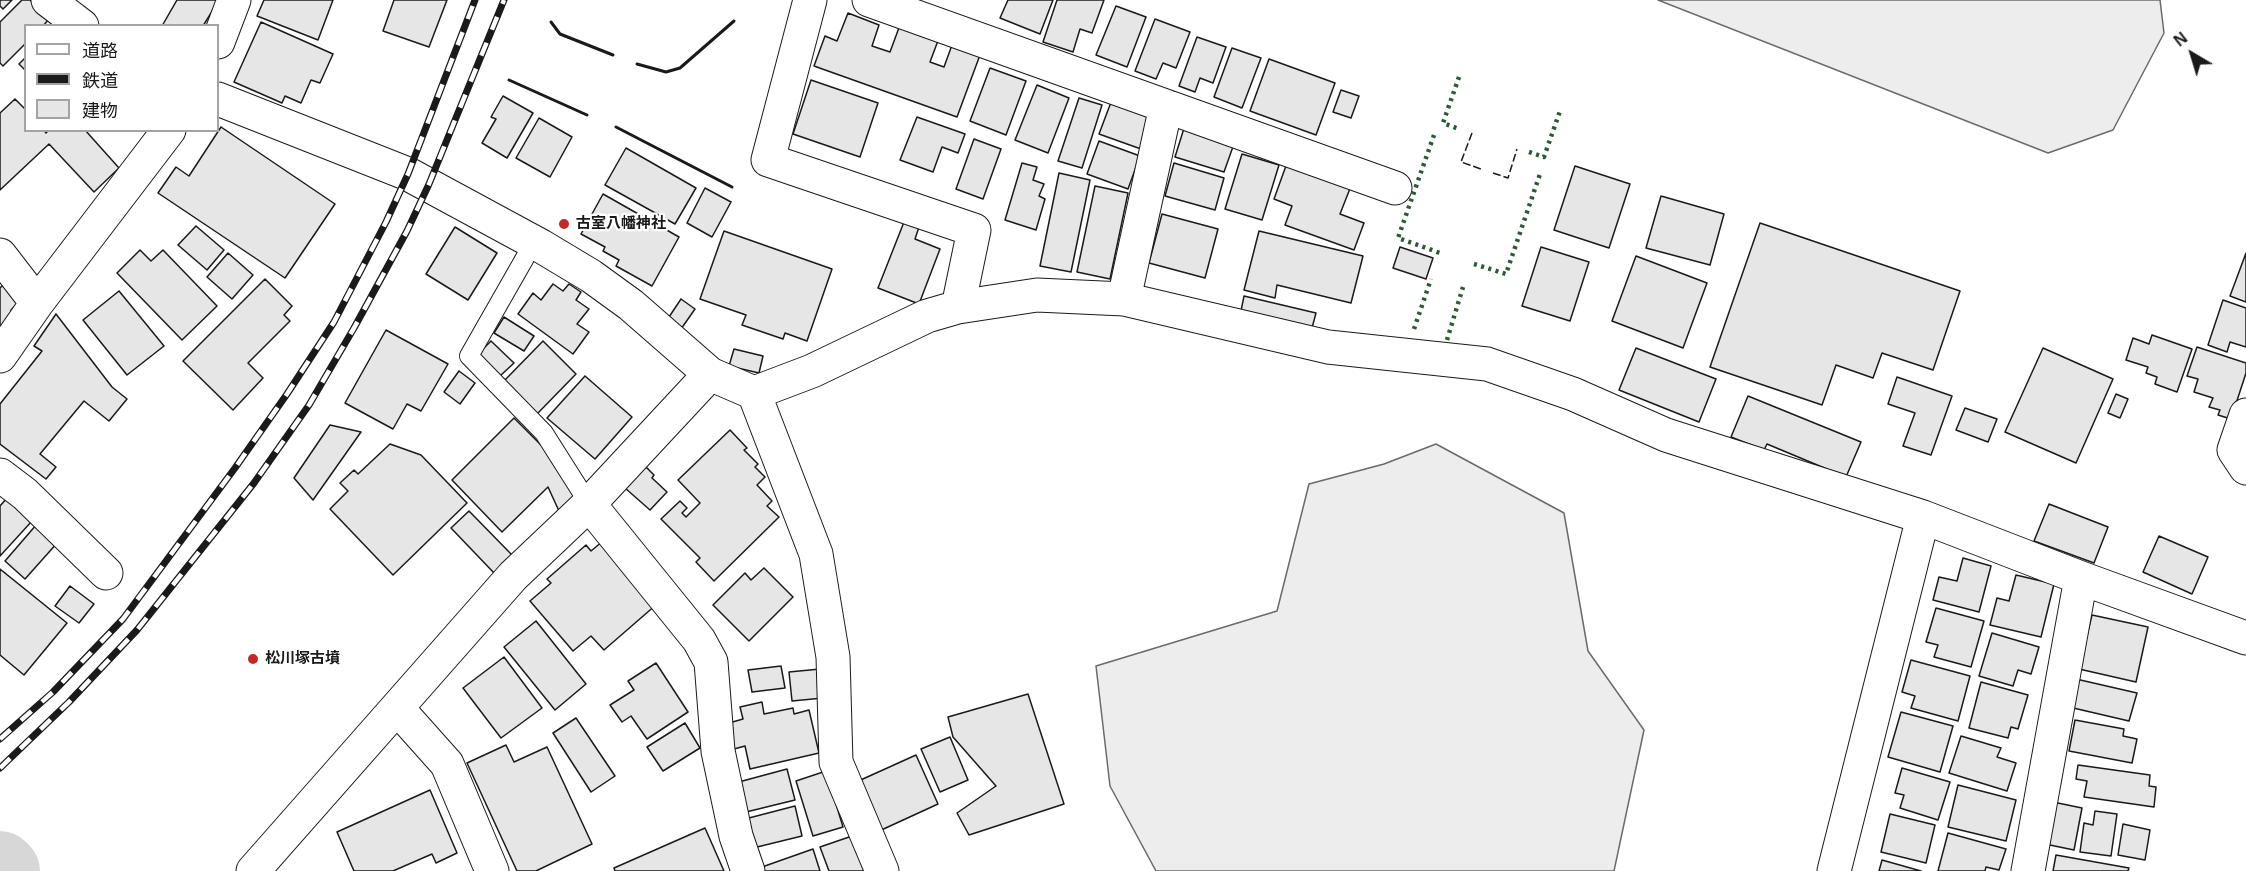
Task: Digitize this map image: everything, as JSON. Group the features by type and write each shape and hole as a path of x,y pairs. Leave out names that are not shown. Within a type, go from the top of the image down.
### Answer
{"street":[{"path":"48,0 79,24"},
{"path":"219,39 234,0"},
{"path":"810,0 768,160 974,230 958,308"},
{"path":"869,0 1395,188"},
{"path":"219,99 408,174 534,242 591,276 631,305 710,374 754,393 812,371 927,315 1037,295 1124,299 1328,347 1487,364 1573,394 1666,435 1923,517 2246,638"},
{"path":"1124,299 1166,106"},
{"path":"0,356 37,303 167,132"},
{"path":"0,255 37,303"},
{"path":"253,871 513,576 589,504 710,374"},
{"path":"754,393 816,554 833,657 836,762 882,871"},
{"path":"2246,415 2234,450 2246,468"},
{"path":"0,475 25,494 106,573"},
{"path":"589,504 699,640 711,662 718,751 736,836 748,871"},
{"path":"1834,871 1923,517"},
{"path":"2028,871 2081,578"},
{"path":"397,708 447,764 492,871"}],"lane":[{"path":"534,242 469,356 544,433 589,504"}],"shaded area":[{"path":"1658,0 2160,0 2164,33 2113,130 2048,153"},
{"path":"1436,444 1564,513 1588,651 1644,730 1614,871 1156,871 1110,786 1096,666 1277,611 1309,484 1384,464"}],"building":[{"path":"0,0 12,0 3,9 0,6"},
{"path":"22,0 30,0 49,19 45,24 24,24 24,45 3,66 0,63 0,22"},
{"path":"177,0 219,0 204,24 163,24"},
{"path":"264,0 333,0 318,40 257,16"},
{"path":"394,0 447,0 429,47 383,31"},
{"path":"1008,0 1053,0 1040,34 1000,18"},
{"path":"1057,0 1104,0 1092,33 1080,29 1073,52 1043,42"},
{"path":"1116,6 1146,17 1127,67 1096,55"},
{"path":"848,13 879,25 872,46 890,52 900,25 939,38 930,62 944,67 952,45 980,55 957,117 814,66 825,36 837,41"},
{"path":"1155,19 1190,32 1176,68 1163,63 1156,79 1135,71"},
{"path":"261,22 333,54 320,83 311,80 301,103 285,96 282,103 234,82"},
{"path":"1197,37 1226,47 1213,83 1200,78 1195,92 1179,86"},
{"path":"1232,48 1261,58 1242,108 1214,97"},
{"path":"24,59 24,69 19,64"},
{"path":"1269,59 1335,83 1316,135 1250,111"},
{"path":"990,68 1026,81 1006,135 970,121"},
{"path":"811,80 878,103 860,157 793,134"},
{"path":"1037,85 1069,98 1048,153 1015,140"},
{"path":"1341,90 1359,96 1351,118 1333,112"},
{"path":"503,96 533,113 507,158 482,143 496,119 491,117"},
{"path":"1113,97 1152,119 1141,149 1099,134"},
{"path":"1079,98 1102,105 1082,168 1058,161"},
{"path":"15,99 24,108 24,132 87,132 119,168 94,192 49,144 0,190 0,113"},
{"path":"917,117 965,134 958,153 942,147 933,172 900,160"},
{"path":"539,118 572,137 550,177 516,158"},
{"path":"1185,125 1235,141 1224,172 1175,157"},
{"path":"221,127 335,204 285,278 158,193 176,167 189,176"},
{"path":"974,139 1001,149 983,199 956,189"},
{"path":"1099,141 1140,156 1128,189 1087,174"},
{"path":"626,148 696,188 675,224 605,185"},
{"path":"1242,154 1279,165 1262,220 1225,209"},
{"path":"1022,163 1037,167 1033,180 1044,184 1039,196 1045,199 1036,230 1005,220"},
{"path":"1174,163 1224,178 1215,210 1165,196"},
{"path":"1287,163 1351,186 1340,214 1364,223 1354,250 1285,225 1292,206 1274,199"},
{"path":"1575,166 1630,184 1609,248 1554,230"},
{"path":"1059,173 1090,180 1071,272 1040,266"},
{"path":"1095,186 1128,193 1110,279 1077,272"},
{"path":"705,188 731,202 712,237 687,223"},
{"path":"603,194 679,237 652,286 616,266 619,260 603,251 605,247 581,234"},
{"path":"1661,196 1724,214 1710,265 1646,248"},
{"path":"1162,214 1218,229 1205,278 1149,263"},
{"path":"904,222 919,227 915,239 940,249 919,304 878,288"},
{"path":"1760,223 1960,291 1933,370 1882,353 1873,378 1836,365 1822,405 1710,367"},
{"path":"196,226 224,250 207,270 178,245"},
{"path":"455,227 497,253 468,300 426,274"},
{"path":"724,231 832,269 807,341 785,333 783,339 742,325 746,315 700,299"},
{"path":"1259,231 1363,256 1351,303 1277,285 1275,298 1244,290"},
{"path":"1400,247 1433,258 1426,279 1393,268"},
{"path":"1541,247 1589,262 1570,321 1522,306"},
{"path":"140,250 151,261 163,250 217,306 182,340 117,273"},
{"path":"228,253 253,275 232,299 207,277"},
{"path":"2246,253 2246,302 2230,296"},
{"path":"1636,256 1707,283 1683,348 1612,321"},
{"path":"265,279 292,306 284,315 290,321 248,363 263,378 233,410 183,361"},
{"path":"553,284 563,291 569,284 581,292 576,300 589,309 577,324 589,332 573,354 518,314 533,293 541,300"},
{"path":"3,285 19,302 11,310 15,315 0,329 0,288"},
{"path":"119,291 164,346 127,375 83,320"},
{"path":"1244,296 1316,313 1312,328 1241,311"},
{"path":"681,299 695,309 681,329 667,320"},
{"path":"2223,300 2246,308 2246,347 2230,342 2227,352 2208,345"},
{"path":"56,314 112,387 127,399 109,421 84,401 40,454 56,467 46,479 0,444 0,404 42,351 34,346"},
{"path":"504,317 534,336 524,351 494,333"},
{"path":"386,330 448,364 421,411 407,404 393,429 345,403"},
{"path":"2152,335 2192,349 2177,392 2155,384 2157,377 2146,373 2148,367 2126,360 2133,338 2149,344"},
{"path":"491,341 514,363 500,376 478,354"},
{"path":"543,341 576,374 537,414 504,381"},
{"path":"2197,347 2246,363 2246,373 2231,419 2218,415 2220,410 2209,407 2213,398 2194,392 2198,379 2187,376"},
{"path":"1636,348 1716,379 1699,422 1619,390"},
{"path":"2043,348 2113,379 2076,463 2005,432"},
{"path":"734,349 763,356 759,373 729,366"},
{"path":"459,371 475,383 460,404 444,392"},
{"path":"585,376 632,417 595,459 547,418"},
{"path":"1897,377 1952,396 1931,455 1903,446 1915,413 1888,404"},
{"path":"2116,394 2128,399 2120,418 2108,413"},
{"path":"1748,396 1861,442 1846,477 1767,444 1764,450 1731,437"},
{"path":"1965,408 1997,419 1988,442 1956,430"},
{"path":"514,418 562,466 579,503 559,511 548,487 502,532 452,480"},
{"path":"330,425 361,432 313,500 294,478"},
{"path":"730,430 747,448 744,450 758,464 755,467 765,477 757,485 772,501 767,506 779,517 714,581 696,562 700,558 661,519 680,501 687,508 682,513 686,517 700,503 678,480"},
{"path":"390,444 421,455 467,503 393,575 330,509 348,491 340,483 354,470 358,474"},
{"path":"645,466 654,475 652,478 667,492 650,510 625,488"},
{"path":"7,498 32,521 0,556 0,506"},
{"path":"2049,504 2108,527 2094,563 2034,541"},
{"path":"469,511 513,556 495,574 451,528"},
{"path":"37,524 58,542 25,579 5,561"},
{"path":"2159,536 2208,557 2192,594 2143,572"},
{"path":"603,541 657,604 604,650 591,636 573,651 530,601 551,583 547,579 586,545 591,551"},
{"path":"1963,558 1991,566 1979,612 1933,600 1939,577 1957,581"},
{"path":"764,568 793,597 749,641 713,605 745,573 751,580"},
{"path":"0,569 67,623 24,675 0,655"},
{"path":"2016,575 2054,584 2041,637 1990,625 1997,598 2009,601"},
{"path":"70,586 94,604 79,623 55,606"},
{"path":"1936,608 1984,621 1971,667 1934,657 1938,645 1926,642"},
{"path":"2092,615 2148,627 2136,682 2079,669"},
{"path":"536,621 586,684 555,710 504,647"},
{"path":"1992,633 2039,647 2031,674 2018,670 2013,686 1979,676"},
{"path":"504,657 542,708 501,738 463,688"},
{"path":"1911,660 1970,676 1958,721 1911,708 1915,696 1902,692"},
{"path":"656,663 688,712 647,739 631,716 622,722 610,705 634,690 628,681"},
{"path":"781,666 785,688 752,692 748,670"},
{"path":"820,669 823,698 792,701 789,672"},
{"path":"2076,679 2137,693 2129,721 2069,707"},
{"path":"1981,682 2028,695 2018,729 2011,727 2008,738 1969,728"},
{"path":"1028,694 1064,804 969,835 957,813 996,786 953,737 948,717"},
{"path":"762,702 764,714 793,708 794,714 809,710 819,753 750,769 745,746 734,749 729,723 743,719 740,707"},
{"path":"1901,712 1953,726 1940,772 1888,757"},
{"path":"576,718 615,776 591,792 553,733"},
{"path":"2075,720 2124,729 2123,736 2137,739 2132,763 2069,751"},
{"path":"685,723 700,748 663,771 647,747"},
{"path":"1961,736 2001,748 1997,757 2016,763 2007,791 1949,773"},
{"path":"950,737 968,780 940,792 921,749"},
{"path":"506,745 514,762 547,747 592,844 536,871 517,871 467,763"},
{"path":"916,755 938,804 877,832 854,783"},
{"path":"2078,765 2150,775 2149,786 2156,787 2154,807 2084,797 2087,781 2076,779"},
{"path":"1902,768 1950,782 1938,820 1900,808 1904,795 1895,793"},
{"path":"787,769 795,800 742,813 735,783"},
{"path":"826,771 843,827 813,836 796,781"},
{"path":"1958,785 2016,800 2006,841 1948,827"},
{"path":"430,790 457,853 436,863 432,854 393,871 354,871 337,832"},
{"path":"2053,802 2082,808 2074,850 2045,844"},
{"path":"795,806 802,836 753,848 745,819"},
{"path":"2095,811 2117,814 2111,856 2080,852 2084,823 2093,825"},
{"path":"1890,814 1935,825 1926,863 1881,852"},
{"path":"2123,824 2150,830 2145,860 2118,855"},
{"path":"705,828 724,871 615,871 614,868"},
{"path":"1948,833 2006,849 1999,870 1986,867 1985,871 1938,871"},
{"path":"852,836 864,871 829,871 820,847"},
{"path":"813,849 820,871 764,871 762,867"},
{"path":"2056,855 2129,868 2128,871 2053,871"},
{"path":"1882,860 1921,871 1879,871"}],"waterway":[{"path":"0,867 4,871"}],"railway":[{"path":"0,739 53,692 123,619 235,468 334,322 408,174 475,0"},
{"path":"0,768 69,702 137,630 254,483 309,405 407,231 429,184 504,0"}],"hedge":[{"path":"1459,77 1443,123 1459,129"},
{"path":"1529,152 1544,157 1560,111"},
{"path":"1434,135 1398,238 1440,253"},
{"path":"1474,264 1506,274 1541,171"},
{"path":"1414,329 1431,279"},
{"path":"1447,340 1463,287"}],"fence":[{"path":"1472,133 1461,162 1481,169"},
{"path":"1493,173 1508,178 1517,149"}],"wall":[{"path":"637,64 666,72 680,68 734,21"},
{"path":"551,22 560,34 613,55"},
{"path":"509,80 587,115"},
{"path":"616,127 732,187"}],"place":[{"name":"古室八幡神社","path":"564,224"},
{"name":"松川塚古墳","path":"253,659"}]}
